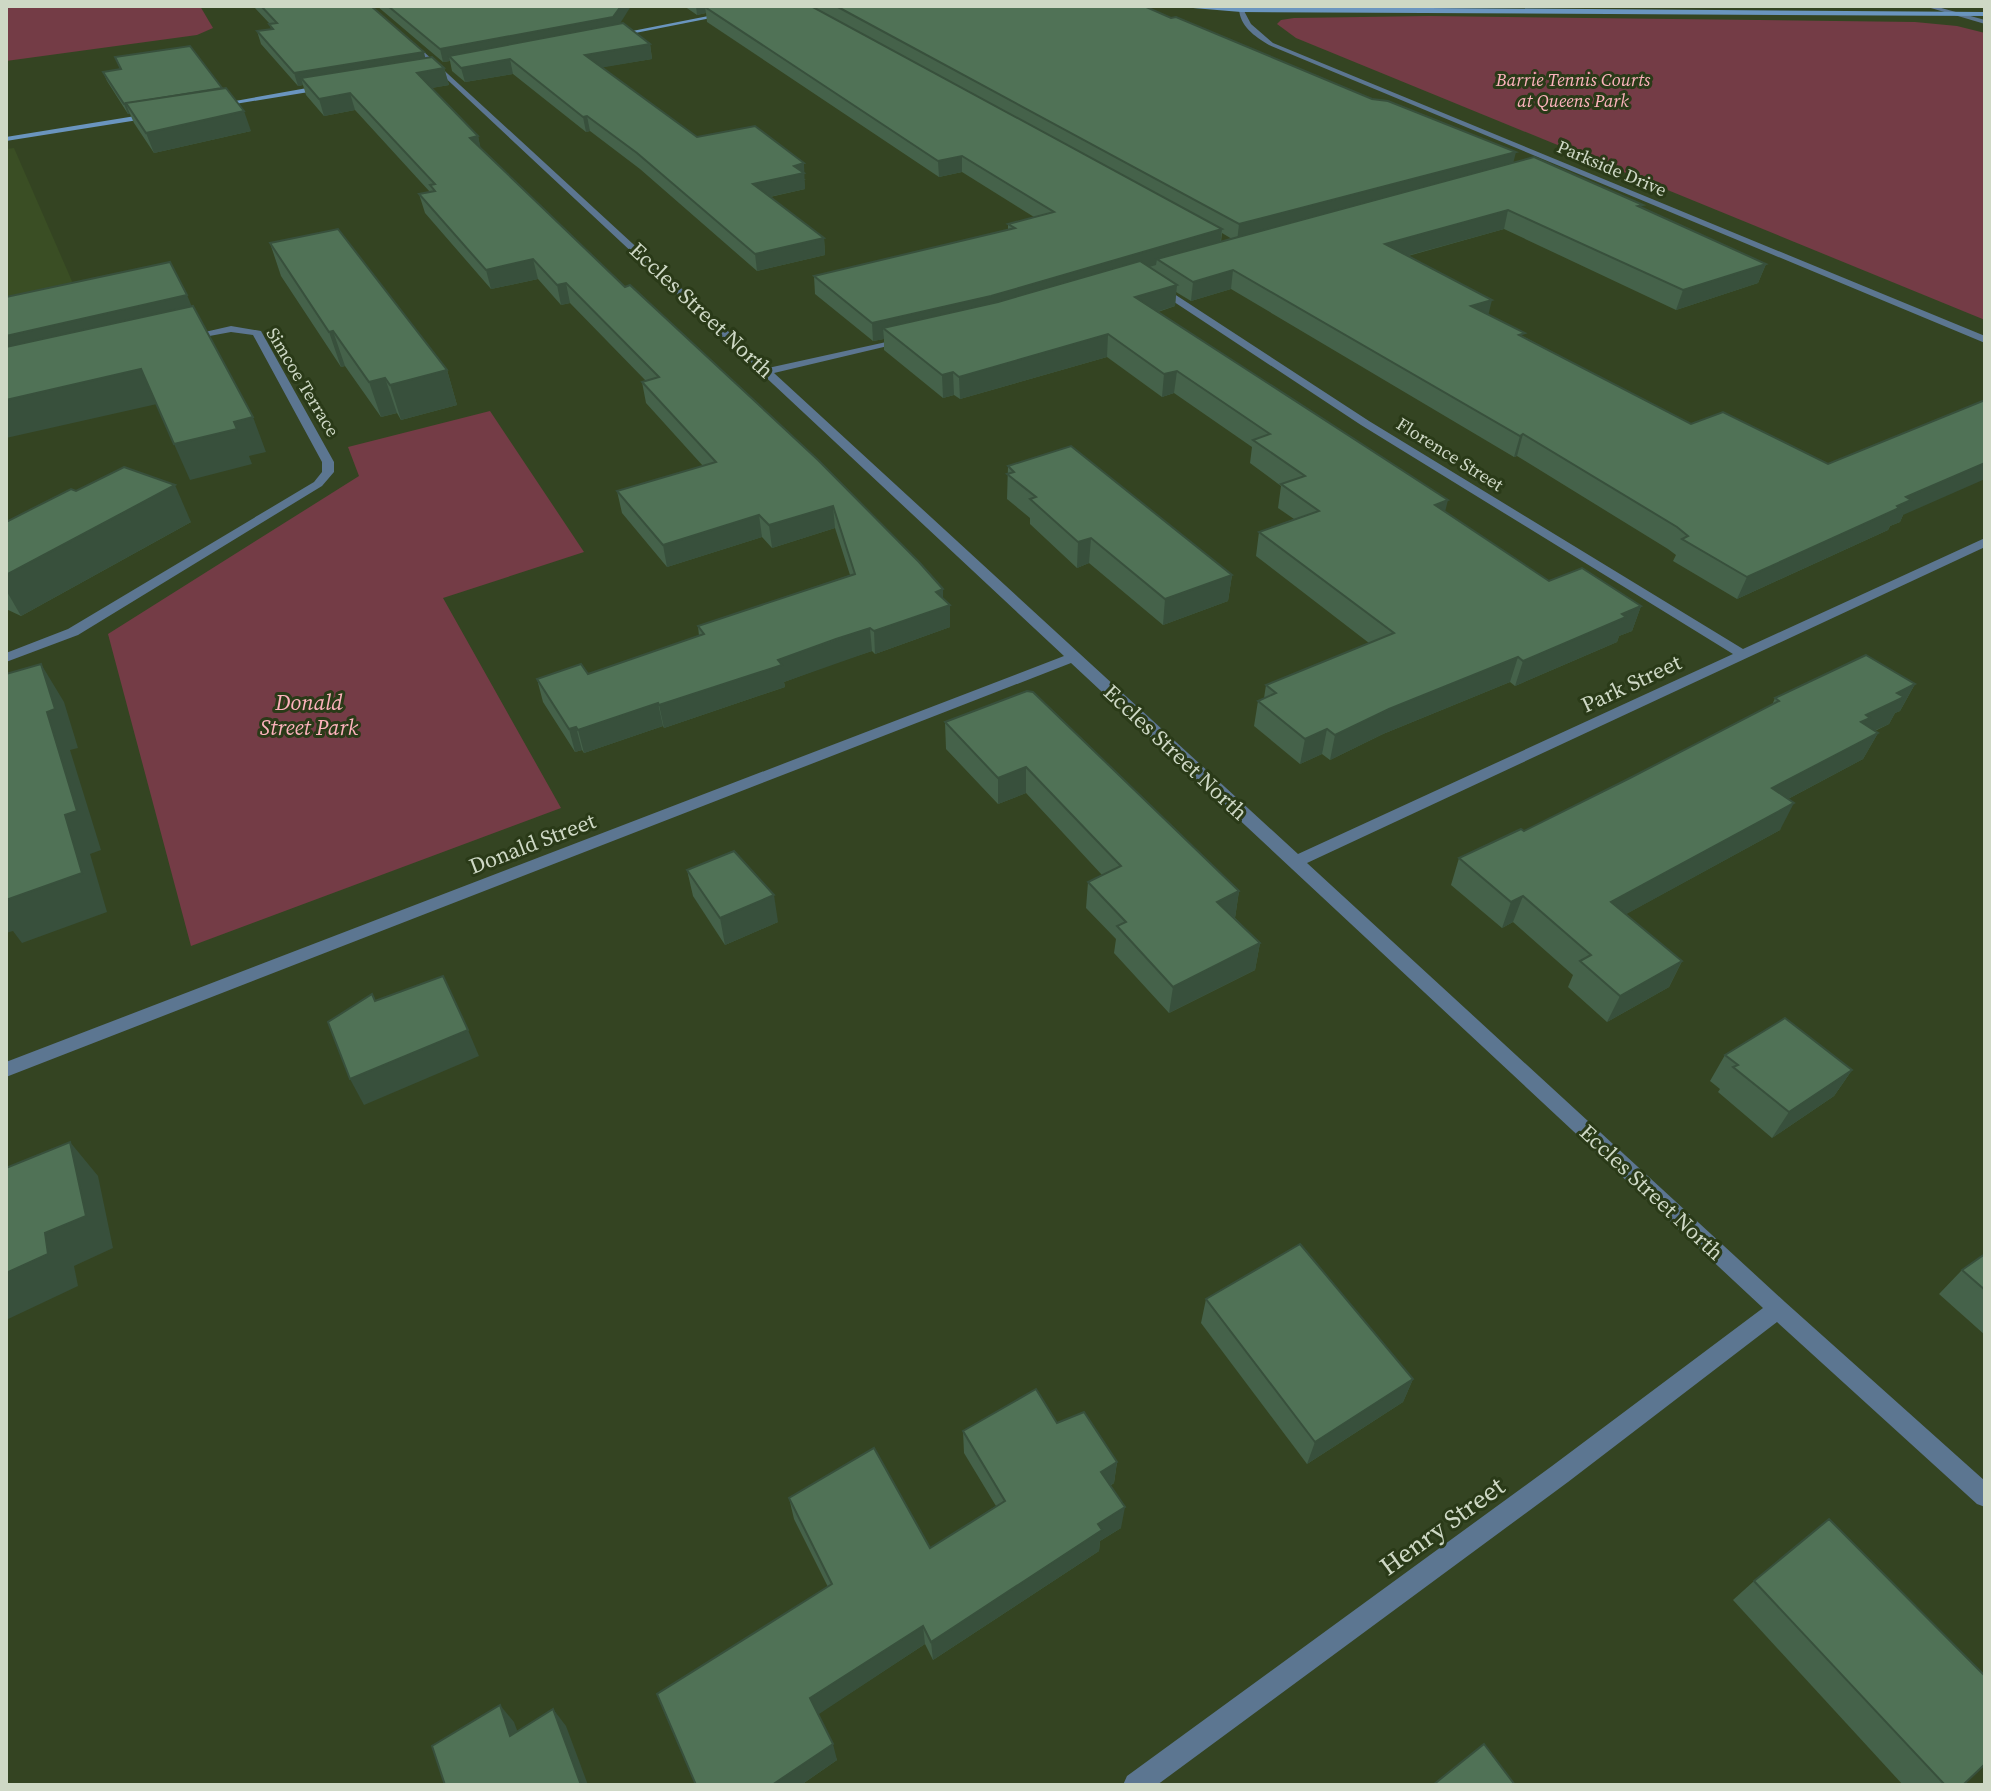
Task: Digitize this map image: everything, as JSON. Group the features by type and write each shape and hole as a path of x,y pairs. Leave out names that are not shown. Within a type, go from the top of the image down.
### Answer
{"main road":[{"path":"611,36 769,6"},
{"path":"1172,6 1241,10 1985,14"},
{"path":"424,71 455,65"},
{"path":"207,106 331,86"},
{"path":"6,139 161,114"}],"street":[{"path":"1927,6 1985,22"},
{"name":"Parkside Drive","path":"1241,10 1243,20 1255,34 1271,44 1985,340"},
{"name":"Eccles Street North","path":"404,37 1778,1309 1985,1496"},
{"path":"1539,166 1555,162"},
{"name":"Florence Street","path":"1142,277 1365,423 1744,655"},
{"name":"Simcoe Terrace","path":"6,658 73,632 318,484 328,472 328,462 257,333 245,328 223,329 177,340"},
{"path":"768,371 918,336"},
{"name":"Park Street","path":"1295,862 1981,549"},
{"name":"Donald Street","path":"6,1070 1073,657"},
{"name":"Henry Street","path":"1136,1785 1560,1474 1778,1309"}],"shaded area":[{"path":"14,148 78,295 6,311 6,149"}],"green space":[{"path":"6,6 200,6 213,28 197,35 6,61"},
{"name":"Barrie Tennis Courts at Queens Park","path":"1429,16 1915,22 1957,26 1985,33 1985,320 1296,38 1277,24 1281,20 1294,18"},
{"name":"Donald Street Park","path":"490,411 584,552 443,598 561,808 191,946 108,634 359,476 348,447"}],"building":[{"path":"261,6 371,6 424,52 294,73 257,31 273,29 269,24 277,23"},
{"path":"388,6 621,6 613,17 440,49"},
{"path":"811,6 1222,229 991,296 872,323 814,276 1015,228 1008,224 1054,212 962,156 938,161 705,7"},
{"path":"836,6 1144,6 1372,99 1388,101 1516,152 1239,224"},
{"path":"623,23 650,44 585,55 697,137 755,126 804,163 794,166 804,173 753,184 824,238 755,254 637,153 587,116 583,117 510,59 461,68 449,56"},
{"path":"190,46 222,88 124,104 103,72 121,69 115,57"},
{"path":"432,57 444,68 417,73 478,136 470,138 625,287 630,285 818,460 919,562 943,589 936,592 950,605 874,631 870,628 778,660 782,665 578,730 576,727 569,729 537,679 581,664 588,674 704,634 698,626 855,574 833,506 769,525 759,515 663,545 617,491 716,462 642,382 659,377 566,283 557,285 533,259 486,270 419,194 435,191 430,185 435,184 350,93 319,99 301,78"},
{"path":"226,88 244,111 146,133 126,103"},
{"path":"1534,157 1766,264 1683,290 1508,210 1385,244 1492,300 1471,306 1525,333 1519,335 1691,424 1723,412 1828,464 1985,400 1985,463 1906,497 1911,500 1897,506 1899,508 1747,577 1682,539 1688,536 1677,527 1523,434 1520,436 1233,270 1193,282 1157,259"},
{"path":"338,229 447,370 390,385 385,378 369,382 333,331 329,332 270,243"},
{"path":"1140,261 1177,285 1135,297 1448,500 1435,505 1549,581 1582,568 1641,606 1622,614 1626,617 1523,661 1518,657 1389,709 1335,735 1327,729 1305,739 1258,701 1276,693 1266,685 1394,633 1259,532 1319,511 1281,484 1305,476 1253,440 1270,434 1177,371 1164,374 1108,334 959,377 953,372 942,375 883,328 998,302"},
{"path":"170,262 187,295 6,336 6,297"},
{"path":"193,306 253,417 234,422 237,429 174,444 141,369 6,400 6,347"},
{"path":"1071,446 1232,575 1165,599 1091,538 1078,542 1030,499 1036,497 1007,474 1014,472 1008,466"},
{"path":"124,467 175,485 6,575 6,522 71,489 76,491"},
{"path":"1866,655 1915,684 1897,693 1904,697 1866,715 1870,718 1861,722 1878,733 1772,788 1794,803 1611,902 1682,961 1620,996 1580,961 1591,955 1523,896 1511,902 1459,858 1521,829 1524,831 1779,701 1775,698"},
{"path":"41,664 55,709 47,712 77,811 65,815 82,873 6,900 6,674"},
{"path":"1027,691 1033,692 1239,891 1217,902 1260,943 1173,987 1117,926 1126,922 1088,882 1121,866 1026,767 998,778 945,722"},
{"path":"734,851 774,895 720,918 687,870"},
{"path":"443,976 468,1030 350,1079 328,1022 372,994 375,1001"},
{"path":"1785,1018 1852,1070 1789,1112 1733,1067 1738,1065 1725,1055"},
{"path":"70,1142 86,1216 45,1233 48,1254 6,1273 6,1168"},
{"path":"1300,1244 1413,1379 1315,1442 1206,1299"},
{"path":"1985,1254 1985,1290 1962,1270"},
{"path":"1036,1389 1057,1423 1084,1412 1117,1462 1101,1472 1125,1507 1098,1524 1102,1530 931,1642 923,1626 810,1698 833,1744 772,1785 696,1785 657,1694 832,1584 789,1498 874,1448 930,1548 1005,1501 963,1431"},
{"path":"1829,1519 1985,1676 1985,1764 1963,1785 1945,1785 1754,1581"},
{"path":"500,1705 510,1736 553,1709 581,1785 445,1785 432,1746"},
{"path":"1484,1744 1515,1785 1433,1785"}]}
